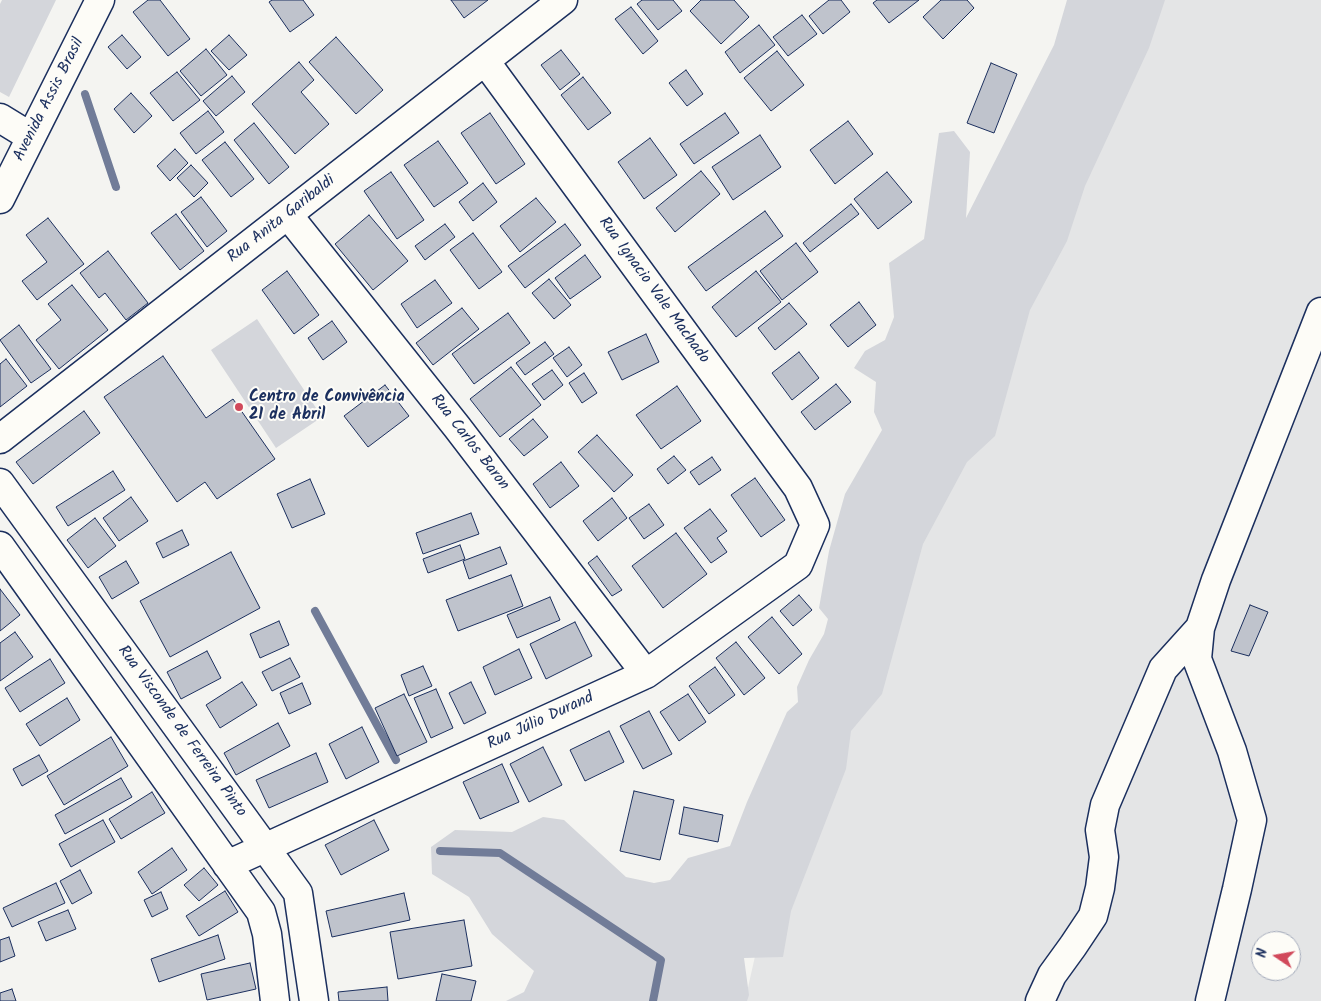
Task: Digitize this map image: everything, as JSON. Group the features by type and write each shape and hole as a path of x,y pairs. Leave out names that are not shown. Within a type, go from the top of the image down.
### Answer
{"street":[{"name":"Avenida Assis Brasil","path":"0,200 100,0"},
{"name":"Rua Anita Garibaldi","path":"0,439 563,0"},
{"name":"Rua Ignacio Vale Machado","path":"485,61 798,488 815,525"},
{"path":"0,118 32,137"},
{"name":"Rua Carlos Baron","path":"288,214 457,427 646,674"},
{"path":"1210,1001 1252,820 1232,751 1197,659 1200,628 1216,580 1321,312"},
{"name":"Rua Visconde de Ferreira Pinto","path":"0,483 298,893 314,1001"},
{"name":"Rua Júlio Durand","path":"227,865 646,674 798,564 815,525"},
{"path":"0,546 261,912 267,934 275,1001"},
{"path":"1040,1001 1052,975 1093,916 1100,888 1104,857 1100,830 1105,805 1163,668 1200,628"}],"shaded area":[{"path":"2,0 56,0 9,97 0,92 0,4"},
{"path":"1067,0 1165,0 1149,48 1085,186 1067,241 1030,310 995,436 967,462 923,544 882,694 851,731 846,769 791,911 783,957 744,958 749,995 747,1001 506,1001 524,992 534,971 492,934 469,897 432,874 431,847 455,830 512,832 543,817 564,820 626,877 654,883 670,880 688,858 730,846 747,802 787,712 798,702 797,687 809,660 824,634 828,619 819,608 829,551 845,494 882,430 874,412 876,382 854,368 865,351 885,340 894,317 889,263 924,239 939,133 954,131 970,152 966,218 1054,45"},
{"path":"1138,0 1321,0 1321,1001 745,1001 764,916"},
{"path":"257,319 322,417 276,448 211,350"}],"building":[{"path":"148,0 160,0 190,39 168,56 133,12"},
{"path":"272,0 303,0 314,15 290,32 269,2"},
{"path":"451,0 488,0 464,18"},
{"path":"642,0 673,0 682,11 658,30 637,4"},
{"path":"701,0 734,0 749,17 721,44 690,11"},
{"path":"829,0 841,0 850,12 823,34 809,16"},
{"path":"877,0 919,0 889,23 873,3"},
{"path":"941,0 967,0 974,8 943,39 923,17"},
{"path":"631,7 658,41 643,54 615,19"},
{"path":"802,15 817,34 788,56 773,37"},
{"path":"759,25 775,45 740,73 725,52"},
{"path":"122,35 141,57 127,69 108,47"},
{"path":"229,35 247,55 229,70 211,51"},
{"path":"336,37 383,90 356,114 309,62"},
{"path":"206,49 227,75 201,96 180,71"},
{"path":"561,50 580,74 560,90 541,65"},
{"path":"777,51 804,85 771,111 744,78"},
{"path":"299,62 314,80 301,92 329,124 295,154 252,104"},
{"path":"991,63 1017,74 994,133 967,123"},
{"path":"686,70 703,94 687,106 669,83"},
{"path":"177,72 200,100 173,121 150,93"},
{"path":"232,76 245,92 216,116 203,101"},
{"path":"583,77 611,113 588,130 561,95"},
{"path":"131,93 152,116 134,133 114,109"},
{"path":"208,111 224,132 196,154 180,133"},
{"path":"490,113 525,164 496,184 461,133"},
{"path":"725,113 739,133 694,164 680,144"},
{"path":"848,121 873,154 835,184 810,150"},
{"path":"254,123 289,167 269,184 234,140"},
{"path":"760,135 781,167 733,200 712,167"},
{"path":"650,138 677,175 644,199 618,162"},
{"path":"438,141 468,183 434,207 404,165"},
{"path":"225,142 254,179 231,197 202,160"},
{"path":"175,149 188,163 170,181 157,166"},
{"path":"191,165 208,183 194,197 177,178"},
{"path":"701,171 720,194 675,232 656,208"},
{"path":"391,172 424,220 397,239 364,191"},
{"path":"887,172 912,202 878,229 854,199"},
{"path":"483,183 497,202 473,221 459,202"},
{"path":"201,197 227,231 207,247 181,212"},
{"path":"536,198 556,222 520,252 500,226"},
{"path":"851,204 859,214 810,252 803,243"},
{"path":"765,211 783,236 706,291 688,267"},
{"path":"176,214 204,251 180,270 151,233"},
{"path":"369,215 408,261 373,290 335,244"},
{"path":"48,218 84,264 37,300 22,281 47,262 26,235"},
{"path":"445,224 455,237 425,260 415,246"},
{"path":"565,224 581,245 525,288 508,266"},
{"path":"473,233 502,272 479,289 450,250"},
{"path":"796,243 818,272 782,300 760,271"},
{"path":"108,251 148,303 126,320 105,293 99,298 80,273"},
{"path":"585,255 601,277 570,299 555,278"},
{"path":"287,271 319,315 294,334 262,290"},
{"path":"756,271 781,302 736,337 712,307"},
{"path":"549,279 571,305 554,319 532,293"},
{"path":"435,280 452,303 417,328 401,304"},
{"path":"72,285 108,330 59,369 36,340 61,320 48,304"},
{"path":"859,302 876,325 848,347 830,325"},
{"path":"789,303 807,324 775,350 758,328"},
{"path":"462,308 479,329 433,365 416,343"},
{"path":"508,313 530,343 474,384 452,354"},
{"path":"332,321 347,342 323,360 308,338"},
{"path":"19,325 51,369 31,383 0,340"},
{"path":"646,334 659,362 622,380 608,352"},
{"path":"545,342 554,354 525,375 516,363"},
{"path":"569,347 582,365 567,377 553,358"},
{"path":"799,352 819,378 792,400 772,373"},
{"path":"163,356 206,418 233,399 275,459 217,499 205,482 177,502 104,397"},
{"path":"6,359 27,386 0,407 0,364"},
{"path":"511,367 541,405 500,437 470,399"},
{"path":"552,370 563,385 544,400 532,384"},
{"path":"584,373 597,393 582,403 569,383"},
{"path":"836,384 851,402 815,430 801,412"},
{"path":"385,385 409,416 368,447 344,416"},
{"path":"677,386 701,421 661,449 636,415"},
{"path":"84,411 100,433 33,484 16,462"},
{"path":"533,419 548,437 524,456 509,439"},
{"path":"597,435 633,475 614,492 578,452"},
{"path":"674,456 686,470 668,484 657,469"},
{"path":"712,457 721,470 699,485 690,472"},
{"path":"561,462 579,486 550,508 533,484"},
{"path":"113,471 125,490 68,526 56,507"},
{"path":"755,478 785,520 761,537 731,495"},
{"path":"310,479 325,514 292,528 277,494"},
{"path":"131,497 148,521 119,541 103,518"},
{"path":"612,498 627,518 598,541 583,521"},
{"path":"649,504 664,525 644,539 629,518"},
{"path":"710,509 727,531 717,538 727,552 711,563 684,528"},
{"path":"471,513 479,534 423,554 416,533"},
{"path":"95,518 116,546 88,568 67,540"},
{"path":"182,530 189,545 163,558 156,543"},
{"path":"676,533 707,574 663,608 632,566"},
{"path":"460,545 465,559 428,573 423,559"},
{"path":"500,547 507,564 469,579 463,561"},
{"path":"231,552 260,608 170,657 140,601"},
{"path":"597,556 622,590 612,596 588,563"},
{"path":"126,561 139,583 112,599 99,577"},
{"path":"511,575 523,606 458,631 446,600"},
{"path":"0,589 20,615 0,631"},
{"path":"799,595 812,610 793,626 780,611"},
{"path":"550,597 560,620 517,638 507,615"},
{"path":"1250,605 1268,612 1249,656 1231,651"},
{"path":"772,617 802,654 779,674 748,637"},
{"path":"279,621 289,645 260,658 250,634"},
{"path":"575,622 592,656 546,679 530,644"},
{"path":"15,632 33,657 0,681 0,643"},
{"path":"736,642 765,678 744,695 716,658"},
{"path":"519,649 532,678 495,695 483,667"},
{"path":"207,651 221,678 181,699 167,672"},
{"path":"290,658 300,677 272,691 262,672"},
{"path":"50,659 65,683 20,712 5,688"},
{"path":"423,666 432,686 409,696 401,675"},
{"path":"715,667 735,695 709,714 689,686"},
{"path":"242,682 257,705 220,728 206,705"},
{"path":"471,682 486,713 464,724 449,693"},
{"path":"302,683 311,704 289,714 280,693"},
{"path":"436,689 453,728 431,738 414,698"},
{"path":"404,694 427,742 397,756 375,708"},
{"path":"688,694 706,722 679,741 660,712"},
{"path":"67,698 80,720 40,746 26,724"},
{"path":"649,711 672,754 643,769 620,726"},
{"path":"278,723 290,746 236,775 224,753"},
{"path":"362,727 379,762 346,779 329,744"},
{"path":"609,731 624,762 585,781 570,750"},
{"path":"111,737 128,766 64,805 47,776"},
{"path":"543,747 562,785 529,802 510,764"},
{"path":"316,753 328,782 269,808 256,780"},
{"path":"39,755 48,771 22,786 13,769"},
{"path":"502,764 519,802 480,819 463,782"},
{"path":"121,778 132,797 65,834 55,815"},
{"path":"634,791 674,800 660,860 620,851"},
{"path":"152,792 165,813 121,839 109,819"},
{"path":"684,807 723,815 718,842 679,834"},
{"path":"103,820 115,842 71,867 59,844"},
{"path":"374,820 389,850 341,875 325,845"},
{"path":"172,848 187,870 152,894 138,872"},
{"path":"204,868 218,885 199,901 184,885"},
{"path":"80,870 92,893 72,904 60,881"},
{"path":"56,883 65,903 12,927 3,908"},
{"path":"225,891 238,912 199,936 186,916"},
{"path":"161,892 168,909 152,917 144,900"},
{"path":"404,893 410,920 332,937 326,911"},
{"path":"68,910 76,929 46,941 38,922"},
{"path":"464,920 472,966 398,979 390,932"},
{"path":"218,935 225,959 159,982 151,959"},
{"path":"9,937 15,956 0,962 0,940"},
{"path":"250,963 256,989 207,1000 201,974"},
{"path":"442,974 476,981 471,1001 436,1001"},
{"path":"387,987 388,1001 339,1001 338,992"},
{"path":"12,989 16,1001 0,1001 0,993"}],"waterway":[{"path":"85,94 116,187"},
{"path":"315,611 396,760"},
{"path":"440,851 500,853 661,960 653,1001"}],"place":[{"name":"Centro de Convivência 21 de Abril","path":"239,407"}]}
